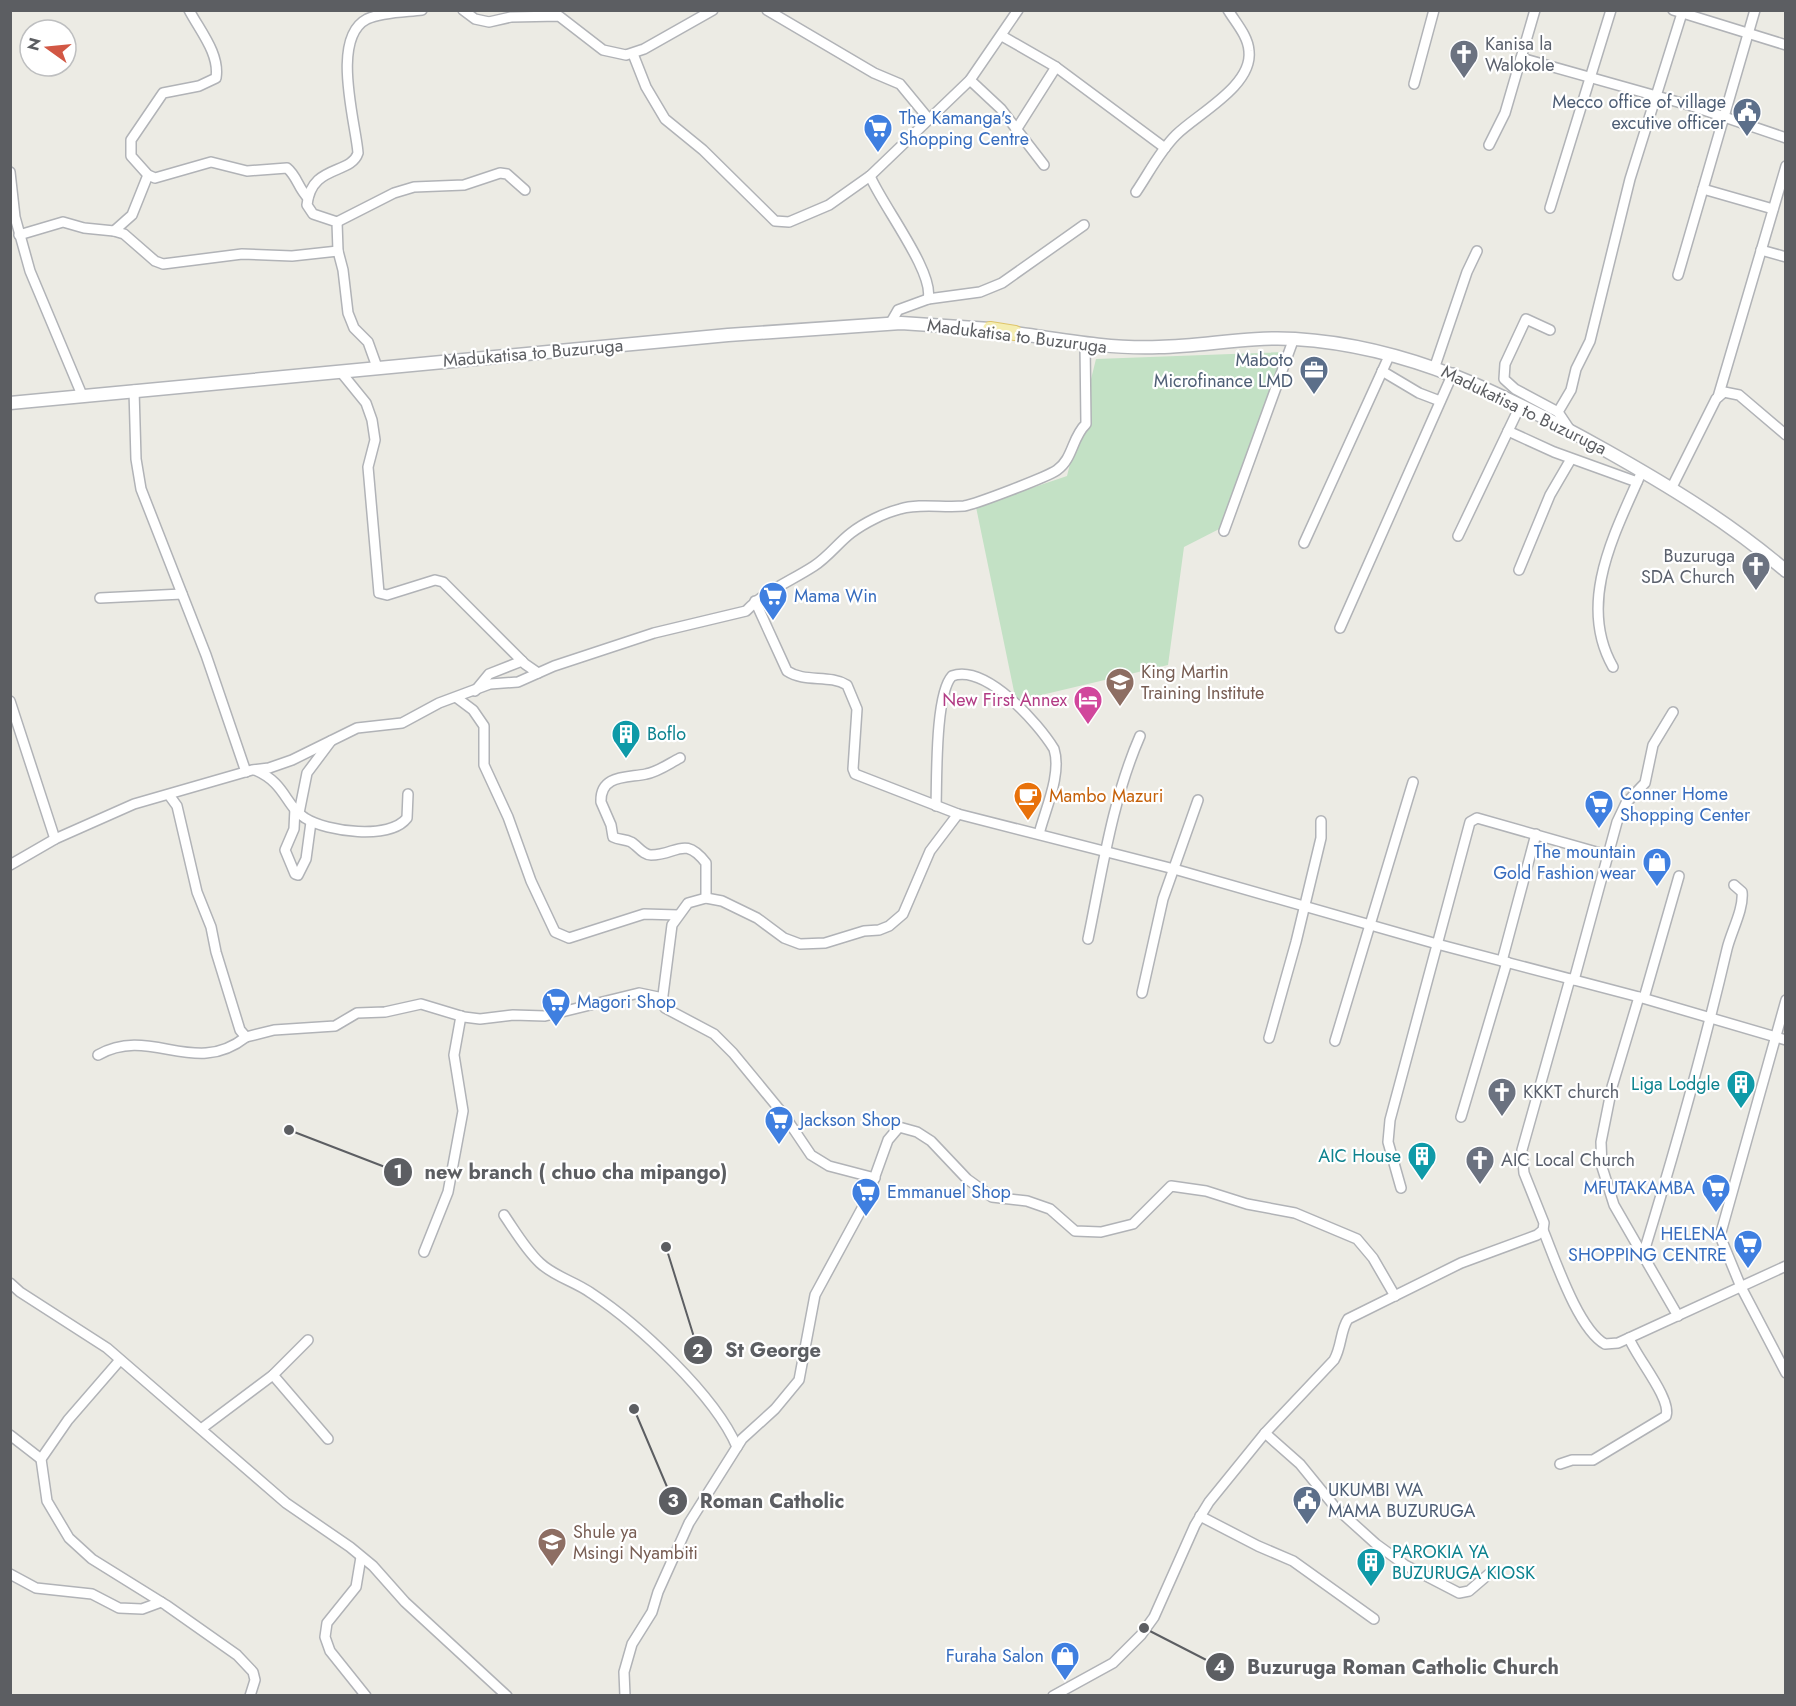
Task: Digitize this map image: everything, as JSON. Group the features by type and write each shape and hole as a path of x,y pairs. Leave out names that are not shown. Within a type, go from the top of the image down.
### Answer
{"main road":[{"name":"Madukatisa to Buzuruga","path":"10,404 81,395 728,335 890,324 990,329 1085,344 1161,348 1208,342 1294,338 1390,354 1453,373 1570,430 1640,476 1672,487 1722,520 1785,571"}],"street":[{"path":"189,10 216,57 218,67 216,78 199,86 169,90 157,99 136,130 129,147 131,156 148,175 155,178 211,162 247,171 284,167 294,175 301,191 308,198"},
{"path":"422,10 378,16 365,20 360,26 348,53 348,98 358,153 354,162 324,174 308,198 307,206 313,214 337,222 394,193 414,187 457,186 500,173 507,174 525,190"},
{"path":"463,10 475,19 489,22 511,17 558,13 610,54 633,54 712,10"},
{"path":"767,10 867,69 900,84 928,118"},
{"path":"1136,192 1165,148 1191,121 1225,96 1236,84 1249,61 1248,43 1228,10"},
{"path":"1414,84 1434,10"},
{"path":"1489,145 1505,113 1535,10"},
{"path":"1550,208 1611,10"},
{"path":"1678,274 1755,10"},
{"path":"1558,412 1571,390 1576,369 1590,341 1630,179 1680,11 1785,45"},
{"path":"633,54 646,87 665,119 703,150 775,221 789,222 829,205 870,176 970,80 1002,36 1014,12"},
{"path":"1002,36 1056,67 1165,148"},
{"path":"1521,58 1656,96 1785,138"},
{"path":"1016,130 1056,67"},
{"path":"970,80 1001,109 1044,165"},
{"path":"1672,487 1718,397 1785,166"},
{"path":"10,172 19,235 30,271 81,395"},
{"path":"114,231 132,215 148,175"},
{"path":"870,176 878,195 918,259 929,286 928,299"},
{"path":"1703,189 1773,209"},
{"path":"19,235 63,222 84,228 114,231 124,234 154,261 163,264 242,254 291,256 338,251"},
{"path":"337,222 338,251 343,270 348,313 354,328 368,342 377,367"},
{"path":"890,324 898,310 928,299 989,289 1012,276 1084,225"},
{"path":"1761,250 1785,257"},
{"path":"1436,366 1457,298 1477,251"},
{"path":"1550,330 1526,319 1505,364 1504,379 1515,389 1558,412 1570,430"},
{"path":"1224,531 1294,338"},
{"path":"10,865 55,839 143,801 292,760 332,739 371,724 402,723 440,703 490,684 518,682 654,633 746,611 755,601 764,598 782,583 812,568 852,532 891,512 902,508 969,505 1057,470 1066,460 1078,430 1086,421 1085,344"},
{"path":"1304,543 1390,354"},
{"path":"340,371 366,403 372,420 375,440 368,467 379,593 387,595 435,580 442,582 522,661 538,673"},
{"path":"1382,371 1419,393 1440,401"},
{"path":"1340,628 1453,373"},
{"path":"134,390 136,459 141,489 251,771 282,788 297,811 311,822 374,832 388,830 402,824 406,818 408,794"},
{"path":"1718,397 1724,392 1739,395 1785,435"},
{"path":"1458,536 1520,406"},
{"path":"1508,431 1570,459 1640,476 1608,552 1599,594 1599,631 1603,649 1613,667"},
{"path":"1519,570 1550,495 1570,459"},
{"path":"100,598 182,594"},
{"path":"755,601 787,671 795,676 833,680 847,685 857,709 852,769 855,774 958,814 1039,834 1106,854 1174,869 1437,944 1642,998 1785,1040"},
{"path":"475,691 489,674 522,661"},
{"path":"936,806 937,750 943,693 946,682 952,676 966,675 1010,697 1054,749 1056,756 1054,774 1039,834"},
{"path":"457,698 473,710 484,726 484,765 508,817 534,889 555,932 569,938 644,914 678,915"},
{"path":"10,701 55,839"},
{"path":"1672,712 1653,745 1645,783 1622,810 1607,855 1522,1150 1522,1164 1542,1215 1543,1230 1568,1292 1596,1338 1605,1344 1612,1345 1629,1338 1785,1266"},
{"path":"1088,939 1106,854 1140,736"},
{"path":"311,822 306,859 298,875 295,874 285,850 294,829 308,773 332,739"},
{"path":"680,758 645,775 616,777 607,784 601,802 611,825 613,837 630,841 645,854 656,854 680,847 696,852 706,863 706,898"},
{"path":"1335,1041 1413,782"},
{"path":"169,795 177,806 197,892 211,927 217,958 240,1030 246,1037"},
{"path":"1142,993 1163,899 1198,800"},
{"path":"875,1178 829,1166 811,1155 784,1115 733,1053 714,1034 671,1012 662,1003 670,934 678,915 688,903 706,898 745,912 784,938 800,944 825,943 890,926 903,914 930,851 958,814"},
{"path":"1401,1188 1388,1142 1390,1119 1470,822 1477,818 1607,855"},
{"path":"1269,1038 1305,906 1321,837 1321,821"},
{"path":"1461,1117 1504,962 1536,834"},
{"path":"1678,876 1642,998 1612,1087 1600,1155 1614,1205 1678,1316"},
{"path":"1643,1255 1711,1018 1729,941 1742,899 1742,892 1734,885"},
{"path":"98,1055 125,1044 140,1044 188,1053 214,1053 246,1037 254,1037 274,1030 335,1026 357,1013 386,1012 421,1004 480,1019 513,1015 545,1016 632,994 645,993 663,998"},
{"path":"1785,1000 1720,1236 1741,1287 1785,1373"},
{"path":"424,1252 448,1192 463,1111 454,1055 461,1016"},
{"path":"625,1695 624,1672 632,1644 652,1612 658,1592 689,1523 737,1447 750,1431 775,1409 799,1380 814,1295 846,1240 875,1178 888,1140 896,1130 903,1127 931,1141 967,1179 992,1197 1027,1202 1050,1209 1075,1231 1101,1232 1133,1224 1171,1186 1212,1193 1247,1204 1295,1213 1357,1239 1373,1258 1395,1296"},
{"path":"504,1215 538,1261 552,1273 589,1291 609,1306 673,1364 724,1420 737,1447"},
{"path":"1053,1695 1113,1663 1141,1635 1154,1617 1200,1516 1265,1433 1334,1360 1341,1349 1344,1324 1348,1319 1461,1263 1537,1235 1543,1230"},
{"path":"10,1283 120,1360 286,1503 361,1557 405,1602 507,1695"},
{"path":"1560,1464 1572,1460 1593,1460 1666,1416 1667,1409 1660,1389 1643,1366 1629,1338"},
{"path":"201,1429 273,1375 308,1340"},
{"path":"120,1360 68,1420 41,1458 47,1501 69,1538 92,1559 161,1602 246,1662 255,1680 250,1695"},
{"path":"273,1375 328,1439"},
{"path":"1265,1433 1309,1473 1335,1507 1376,1545 1405,1564 1460,1593 1469,1591 1490,1573"},
{"path":"10,1436 41,1458"},
{"path":"1200,1516 1293,1561 1374,1619"},
{"path":"361,1557 356,1587 327,1623 325,1637 330,1651 366,1695"},
{"path":"10,1574 36,1588 92,1594 119,1608 142,1609 161,1602"}],"green space":[{"path":"1283,352 1229,524 1184,547 1168,665 1016,701 976,507 1067,476 1096,359"}],"place":[{"name":"Kanisa la Walokole","path":"1464,80"},
{"name":"Mecco office of village excutive officer","path":"1747,138"},
{"name":"The Kamanga's Shopping Centre","path":"878,154"},
{"name":"Maboto Microfinance LMD","path":"1314,396"},
{"name":"Buzuruga SDA Church","path":"1756,592"},
{"name":"Mama Win","path":"773,622"},
{"name":"King Martin Training Institute","path":"1120,708"},
{"name":"New First Annex","path":"1088,726"},
{"name":"Boflo","path":"626,760"},
{"name":"Mambo Mazuri","path":"1028,822"},
{"name":"Conner Home Shopping Center","path":"1599,830"},
{"name":"The mountain Gold Fashion wear","path":"1657,888"},
{"name":"Magori Shop","path":"556,1028"},
{"name":"Liga Lodgle","path":"1741,1110"},
{"name":"KKKT church","path":"1502,1118"},
{"name":"new branch ( chuo cha mipango)","path":"289,1130"},
{"name":"Jackson Shop","path":"779,1146"},
{"name":"AIC House","path":"1422,1182"},
{"name":"AIC Local Church","path":"1480,1186"},
{"name":"MFUTAKAMBA","path":"1716,1214"},
{"name":"Emmanuel Shop","path":"866,1218"},
{"name":"St George","path":"666,1247"},
{"name":"HELENA SHOPPING CENTRE","path":"1748,1270"},
{"name":"Roman Catholic","path":"634,1409"},
{"name":"UKUMBI WA MAMA BUZURUGA","path":"1307,1526"},
{"name":"Shule ya Msingi Nyambiti","path":"552,1568"},
{"name":"PAROKIA YA BUZURUGA KIOSK","path":"1371,1588"},
{"name":"Buzuruga Roman Catholic Church","path":"1144,1628"},
{"name":"Furaha Salon","path":"1065,1682"}]}
